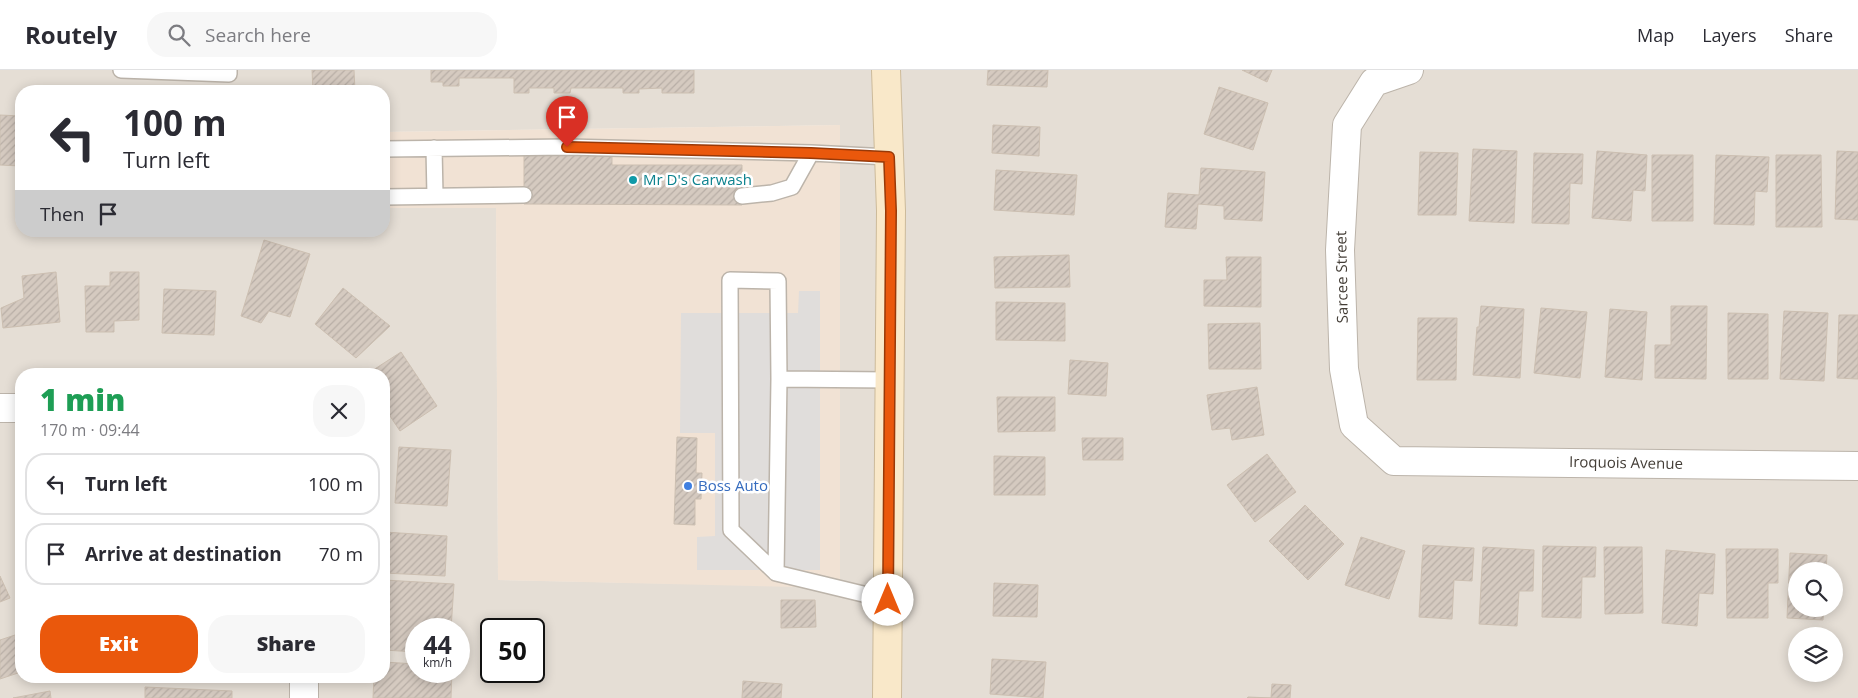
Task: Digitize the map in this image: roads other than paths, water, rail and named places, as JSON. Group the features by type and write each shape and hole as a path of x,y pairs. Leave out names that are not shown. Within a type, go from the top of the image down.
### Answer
{"main road":[{"path":"886,70 891,211 887,698"}],"street":[{"name":"Sarcee Street","path":"1394,461 1354,425 1344,369 1340,250 1347,125 1374,82 1409,70"},
{"path":"0,408 15,408"},
{"name":"Iroquois Avenue","path":"1394,461 1858,466"},
{"path":"304,683 304,698"}],"lane":[{"path":"121,70 229,74 229,70"},
{"path":"390,149 567,147 811,153 889,157"},
{"path":"434,148 435,196"},
{"path":"742,196 772,194 792,188 811,153"},
{"path":"390,196 524,195"},
{"path":"776,573 778,281 730,280 731,530 776,573 888,600"},
{"path":"778,379 889,380"}],"place":[{"name":"Mr D's Carwash","path":"633,180"},
{"name":"Boss Auto","path":"688,486"}]}
